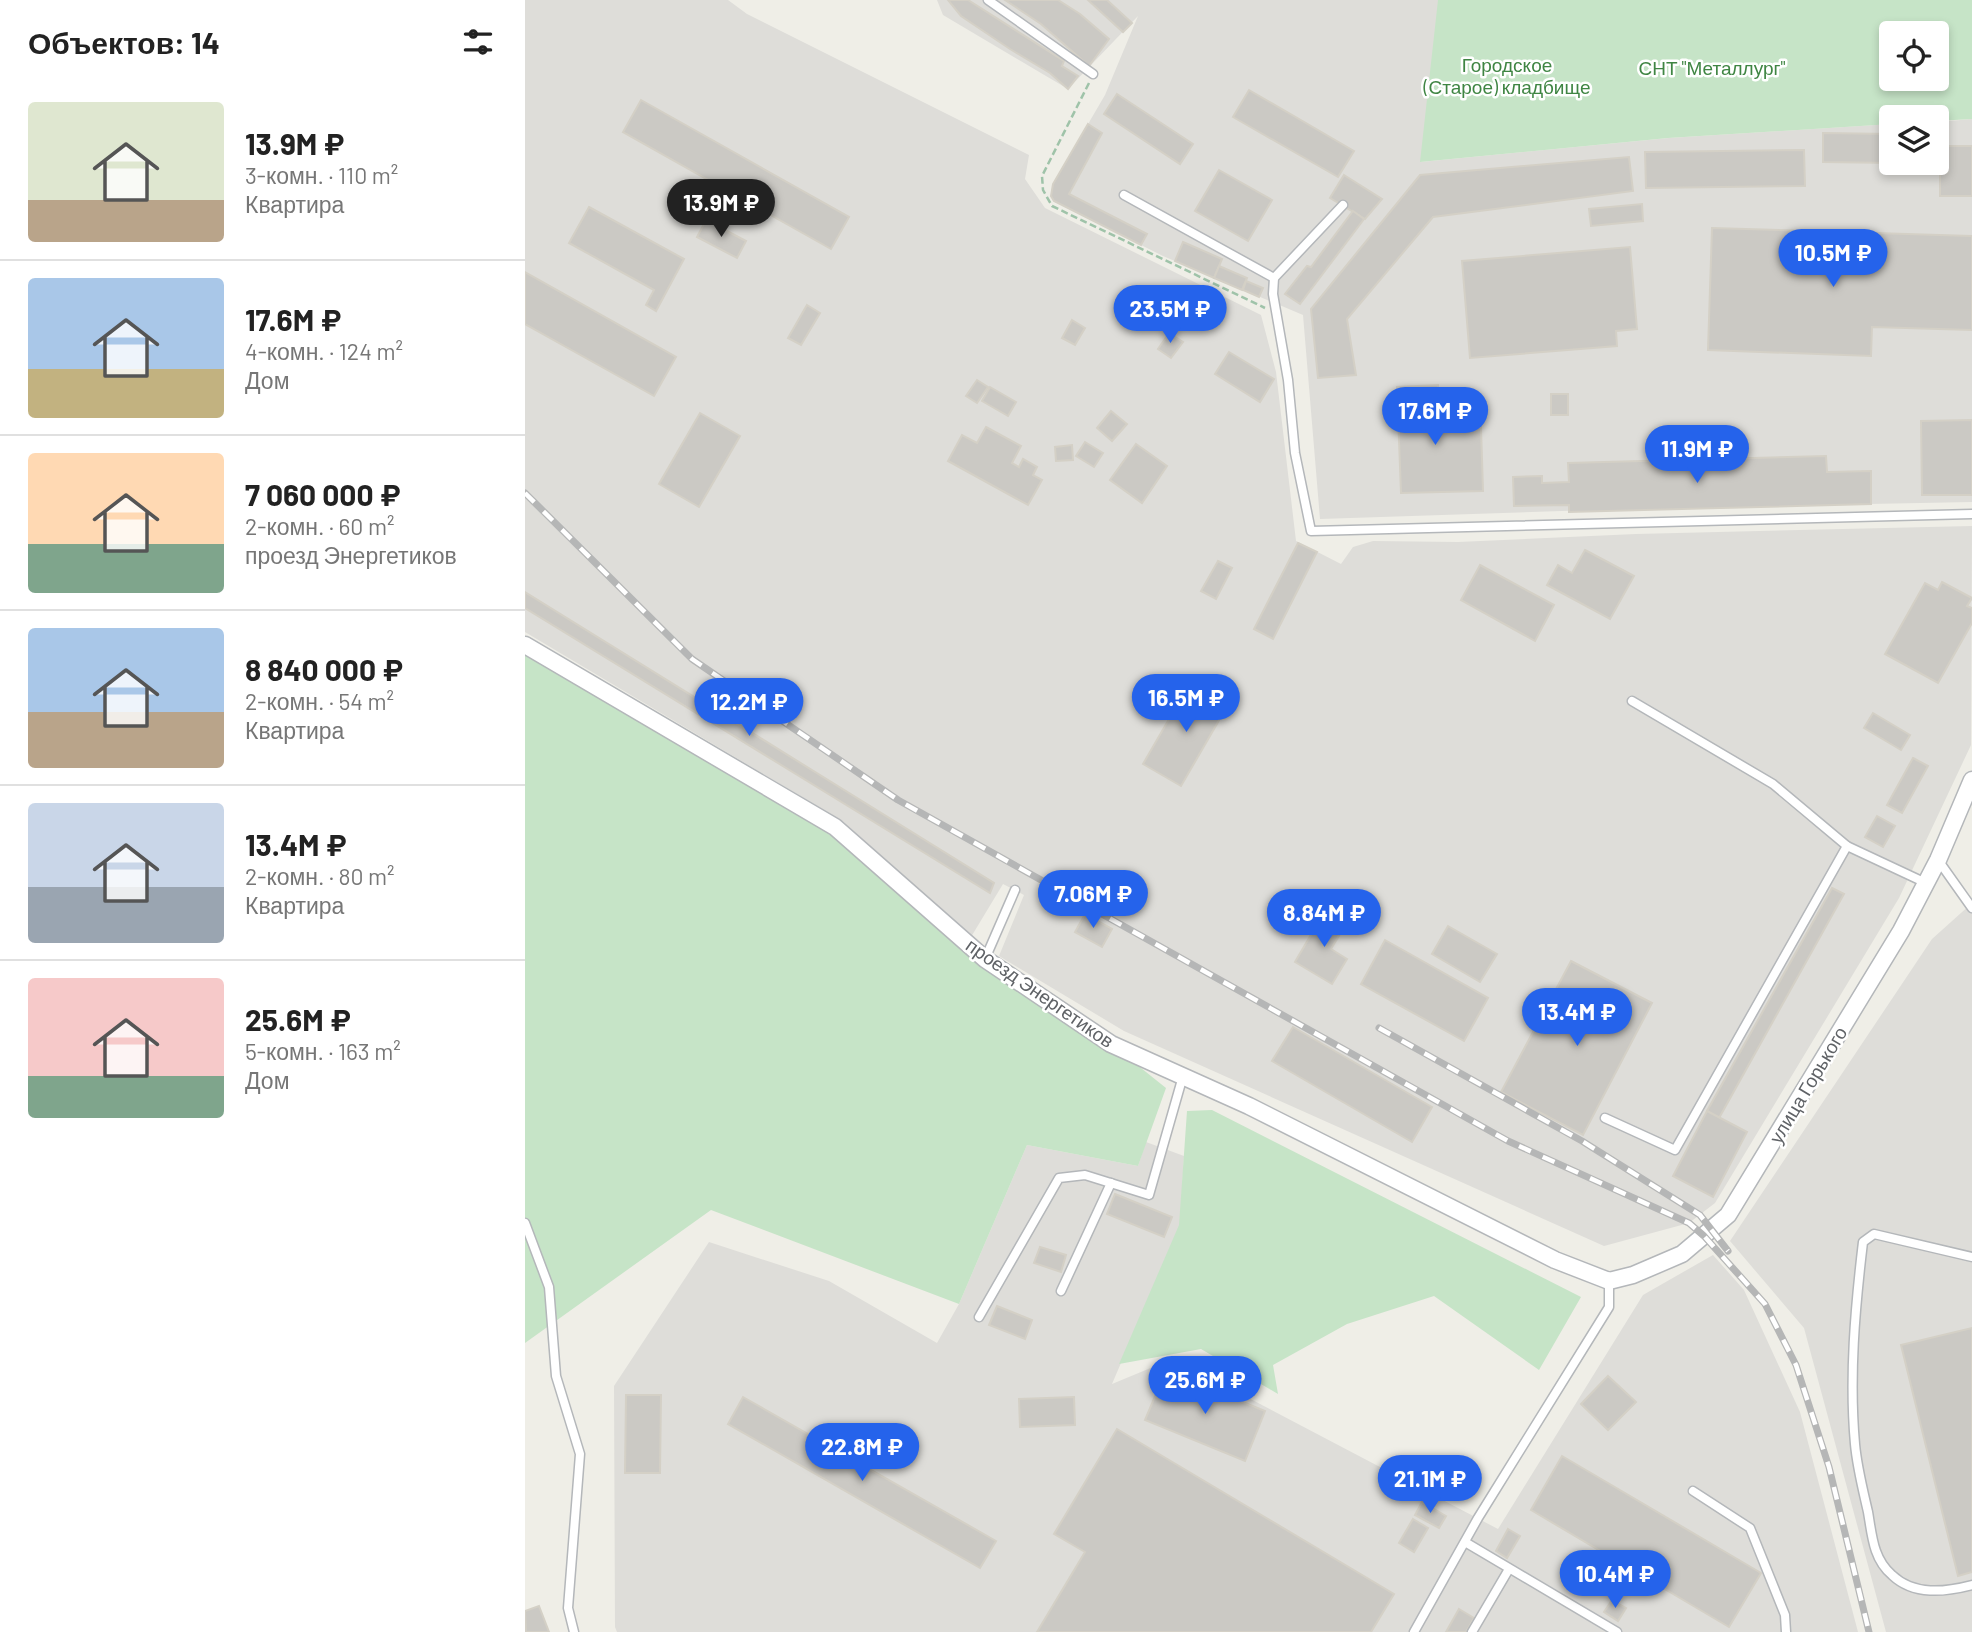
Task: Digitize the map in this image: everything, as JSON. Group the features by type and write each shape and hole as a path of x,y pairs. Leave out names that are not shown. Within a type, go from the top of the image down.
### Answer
{"street":[{"name":"проезд Энергетиков","path":"525,645 835,827 985,959 1111,1044 1249,1107 1555,1260 1609,1281"},
{"name":"улица Горького","path":"1609,1281 1633,1275 1682,1254 1728,1215 1901,931 1938,860 1972,780"}],"lane":[{"path":"988,0 1093,74"},
{"path":"1124,195 1274,278"},
{"path":"1343,205 1274,278 1273,294 1288,380 1295,453 1311,531 1972,514"},
{"path":"1632,701 1773,784 1847,846 1926,883"},
{"path":"1605,1118 1675,1150 1847,846"},
{"path":"1938,860 1972,908"},
{"path":"985,959 1015,890"},
{"path":"979,1317 1059,1178 1085,1175 1149,1195 1183,1076"},
{"path":"1061,1291 1111,1183"},
{"path":"525,1223 549,1287 556,1376 580,1454 568,1608 574,1632"},
{"path":"1972,1257 1874,1234 1863,1242 1856,1309 1853,1407 1855,1447 1877,1558 1891,1575 1906,1586 1943,1592 1972,1585"},
{"path":"1413,1632 1609,1307 1609,1281"},
{"path":"1693,1491 1750,1528 1785,1615 1786,1632"},
{"path":"1465,1542 1617,1632"},
{"path":"1472,1632 1509,1569"}],"path":[{"path":"1093,74 1042,176 1043,190 1052,206 1277,314"}],"shaded area":[{"path":"525,0 728,0 747,14 1029,155 1025,179 1045,208 1261,315 1276,372 1296,541 1341,564 1353,547 1373,541 1458,542 1636,534 1972,526 1971,745 1899,898 1715,1203 1689,1223 1604,1246 1124,1031 999,956 1024,895 1003,884 971,937 844,822 525,632"},
{"path":"937,0 1440,0 1421,162 1669,138 1879,125 1879,175 1949,175 1949,121 1972,119 1972,502 1652,508 1320,519 1303,315 1163,256 1053,201 1051,196 1053,184 1105,95 1138,16 1068,89 943,15"},
{"path":"1972,898 1972,1632 1886,1632 1804,1328 1730,1241 1932,939 1971,904"},
{"path":"1146,1142 1184,1156 1180,1225 1112,1384 1165,1362 1199,1372 1498,1529 1643,1295 1713,1255 1744,1290 1800,1412 1858,1632 617,1632 614,1386 709,1242 829,1281 937,1343 959,1304 1027,1145 1138,1166"}],"green space":[{"path":"1438,0 1972,0 1972,119 1949,120 1949,105 1879,105 1879,125 1668,138 1420,162"},
{"path":"525,645 835,827 985,959 1111,1044 1166,1088 1138,1166 1027,1145 959,1304 711,1210 525,1343"},
{"path":"1212,1110 1581,1297 1539,1370 1434,1296 1347,1324 1273,1365 1278,1394 1201,1349 1119,1364 1179,1225 1187,1111"}],"building":[{"path":"948,0 968,0 1064,61 1062,66 1078,76 1068,89 1050,73 961,16"},
{"path":"1005,0 1058,0 1080,14 1109,39 1089,66 1041,24"},
{"path":"1088,0 1107,0 1132,23 1123,32"},
{"path":"1249,90 1354,151 1338,177 1233,117"},
{"path":"1117,94 1193,144 1180,164 1104,114"},
{"path":"641,100 849,217 831,249 623,132"},
{"path":"1088,124 1102,133 1069,194 1147,234 1141,245 1054,201 1051,196 1053,184"},
{"path":"1823,133 1879,134 1879,163 1823,162"},
{"path":"1949,146 1972,146 1972,196 1940,196 1940,175 1949,175"},
{"path":"1804,150 1805,186 1646,188 1645,152"},
{"path":"1629,157 1633,191 1433,217 1347,319 1356,375 1318,378 1311,309 1420,175"},
{"path":"1219,170 1272,200 1248,241 1195,211"},
{"path":"1344,175 1382,199 1365,219 1330,198"},
{"path":"1642,204 1643,221 1591,226 1589,209"},
{"path":"589,207 684,259 656,311 646,305 654,290 569,243"},
{"path":"1353,211 1364,219 1300,304 1285,294 1307,266 1311,267"},
{"path":"706,220 746,241 737,258 697,237"},
{"path":"1712,228 1972,236 1972,330 1872,327 1871,356 1708,350"},
{"path":"1183,242 1222,259 1214,278 1175,261"},
{"path":"1630,247 1637,329 1616,331 1617,346 1470,358 1462,261"},
{"path":"1219,266 1247,278 1242,290 1214,278"},
{"path":"525,272 676,357 654,396 525,324"},
{"path":"1246,281 1263,288 1259,297 1243,290"},
{"path":"807,305 820,313 801,345 788,338"},
{"path":"1072,320 1085,328 1075,345 1062,338"},
{"path":"1169,333 1183,342 1171,358 1158,349"},
{"path":"1229,352 1274,379 1260,402 1215,374"},
{"path":"977,380 988,387 977,403 966,396"},
{"path":"1438,385 1439,428 1481,427 1483,491 1401,493 1397,387"},
{"path":"990,387 1016,402 1008,416 982,401"},
{"path":"1551,394 1568,394 1568,415 1551,415"},
{"path":"1111,411 1127,424 1112,441 1097,428"},
{"path":"700,413 740,436 699,507 659,484"},
{"path":"1972,420 1972,495 1922,495 1921,421"},
{"path":"986,427 1021,446 1012,463 1019,467 1023,459 1037,467 1033,475 1042,480 1028,505 948,461 962,435 977,443"},
{"path":"1085,442 1103,453 1094,467 1076,456"},
{"path":"1136,444 1167,466 1142,503 1110,480"},
{"path":"1072,445 1073,460 1056,461 1055,447"},
{"path":"1826,456 1827,472 1871,471 1871,504 1569,512 1569,505 1514,506 1513,477 1542,476 1542,483 1569,482 1568,463"},
{"path":"1298,543 1317,552 1273,639 1254,629"},
{"path":"1585,550 1634,576 1610,619 1547,585 1558,565 1572,573"},
{"path":"1218,561 1232,568 1216,599 1201,591"},
{"path":"1480,565 1554,605 1535,641 1461,600"},
{"path":"1942,582 1972,598 1967,606 1972,608 1972,623 1938,683 1885,654 1925,583 1938,590"},
{"path":"525,592 994,883 990,893 525,608"},
{"path":"1191,681 1229,703 1181,786 1143,764"},
{"path":"1873,713 1910,735 1901,750 1864,728"},
{"path":"1913,758 1928,766 1902,813 1887,805"},
{"path":"1877,816 1895,826 1883,847 1865,837"},
{"path":"1832,888 1844,894 1719,1118 1707,1111"},
{"path":"1325,911 1346,924 1331,949 1347,959 1332,984 1295,962"},
{"path":"1085,914 1112,929 1102,947 1075,932"},
{"path":"1448,926 1497,954 1480,982 1432,954"},
{"path":"1385,940 1488,998 1464,1041 1361,984"},
{"path":"1571,961 1652,1003 1583,1135 1501,1092"},
{"path":"1293,1027 1432,1107 1412,1142 1272,1061"},
{"path":"1707,1111 1747,1132 1713,1197 1673,1176"},
{"path":"1115,1194 1172,1217 1164,1237 1107,1214"},
{"path":"1040,1247 1066,1255 1061,1272 1034,1263"},
{"path":"997,1306 1032,1320 1025,1339 989,1325"},
{"path":"1972,1328 1972,1572 1958,1576 1901,1345"},
{"path":"1166,1370 1265,1411 1245,1461 1145,1420"},
{"path":"1608,1376 1636,1402 1608,1430 1581,1404"},
{"path":"626,1395 661,1395 660,1473 625,1473"},
{"path":"743,1397 996,1541 980,1568 728,1424"},
{"path":"1074,1397 1075,1425 1020,1427 1019,1399"},
{"path":"1117,1429 1394,1594 1371,1632 1037,1632 1085,1552 1054,1534"},
{"path":"1562,1456 1761,1573 1729,1627 1531,1510"},
{"path":"1422,1502 1446,1516 1439,1528 1415,1515"},
{"path":"1413,1519 1428,1528 1414,1552 1399,1543"},
{"path":"1508,1529 1520,1536 1507,1558 1496,1551"},
{"path":"1612,1600 1626,1608 1618,1621 1604,1612"},
{"path":"539,1606 549,1632 526,1632 525,1611"},
{"path":"1459,1609 1474,1618 1466,1632 1446,1632"}],"railway":[{"path":"525,493 692,659 898,800 1508,1141 1689,1223 1765,1304 1796,1365 1829,1467 1869,1632"},
{"path":"1379,1028 1582,1141 1700,1215 1728,1251"}],"park label":[{"name":"СНТ \"Металлург\"","path":"1712,68"},
{"name":"Городское (Старое) кладбище","path":"1507,76"}]}
